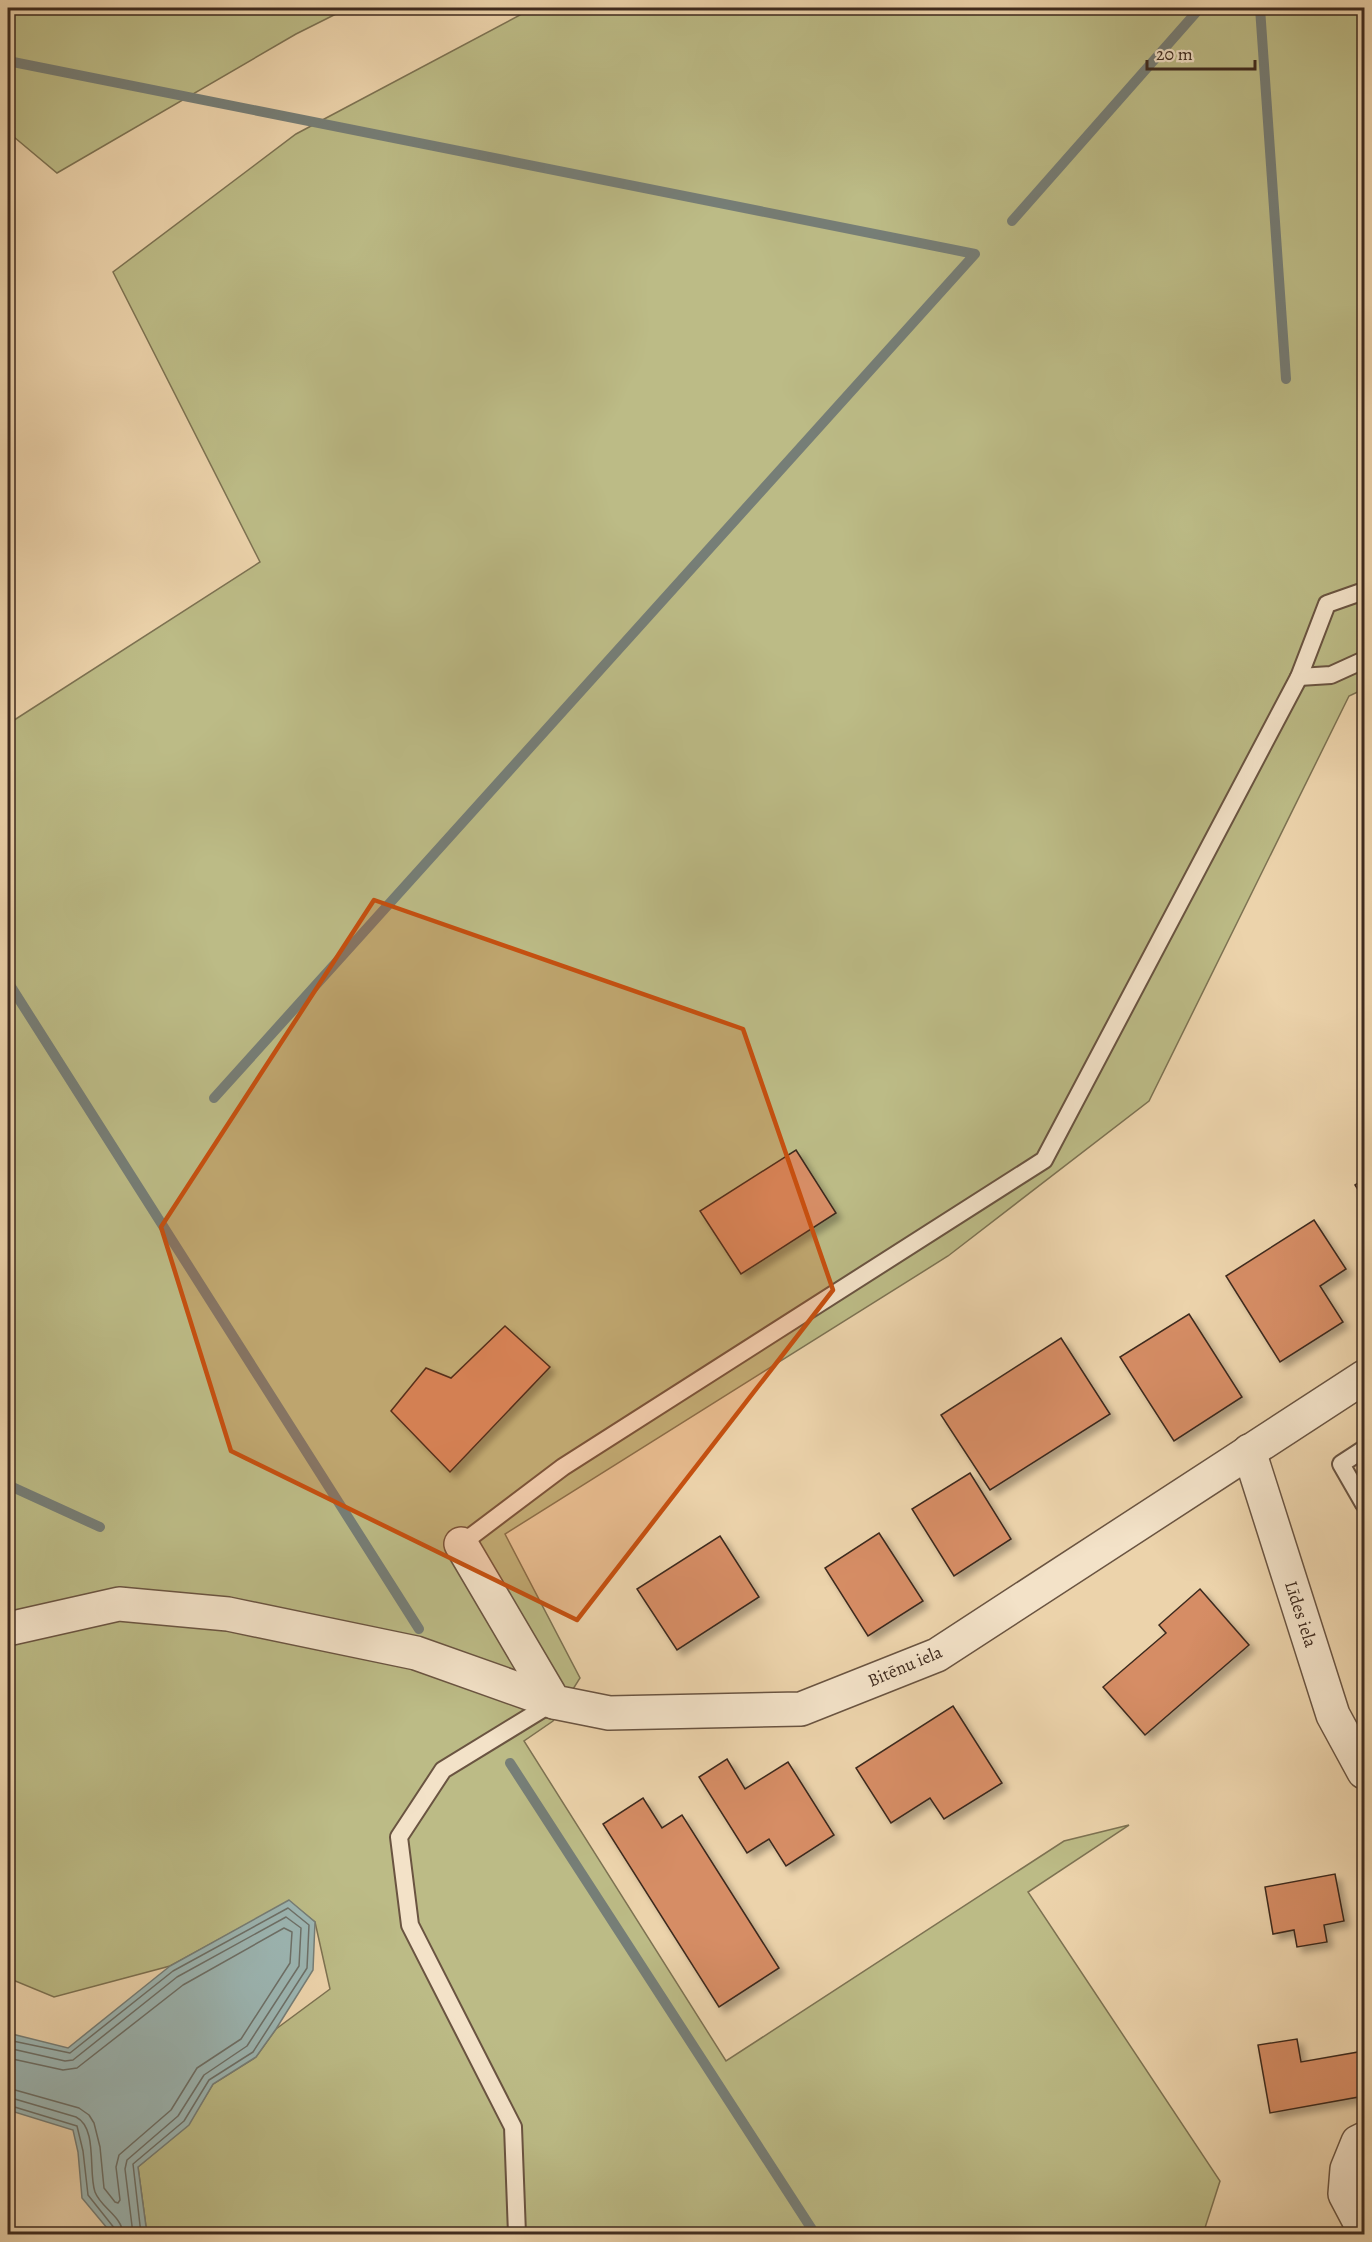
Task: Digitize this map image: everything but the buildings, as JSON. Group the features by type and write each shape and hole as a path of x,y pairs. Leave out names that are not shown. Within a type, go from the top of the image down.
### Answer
{"street":[{"name":"Bitēnu iela","path":"8,1629 119,1604 228,1614 416,1653 554,1702 609,1713 801,1709 937,1655 1365,1377"},
{"name":"Līdes iela","path":"1249,1451 1333,1715 1365,1772"},
{"path":"461,1544 554,1702"},
{"path":"1365,2139 1358,2142 1347,2169 1345,2194 1365,2230"}],"lane":[{"path":"461,1544 563,1467 1044,1160 1299,677 1326,604 1365,591"},
{"path":"1299,677 1331,675 1365,660"},
{"path":"1365,1449 1341,1464 1365,1504"},
{"path":"517,2235 513,2127 410,1925 399,1837 443,1770 554,1702"}],"highlighted area":[{"path":"374,900 743,1029 833,1290 577,1620 231,1451 161,1227"}],"shaded area":[{"path":"8,8 348,8 296,34 57,173 8,132"},
{"path":"519,8 1364,8 1364,689 1349,696 1149,1101 948,1256 505,1534 580,1678 553,1721 524,1741 726,2061 1064,1841 1129,1825 1028,1892 1220,2181 1203,2234 147,2234 138,2167 188,2125 213,2084 256,2057 276,2029 330,1989 315,1922 289,1901 170,1966 54,1997 8,1978 8,724 260,562 113,272 296,134 522,14"}],"water":[{"path":"289,1900 315,1922 313,1970 256,2057 213,2084 189,2125 138,2167 147,2234 112,2234 82,2198 78,2152 73,2130 8,2110 8,2033 68,2048 170,1966"}],"waterway":[{"path":"1012,221 1200,8"},
{"path":"1260,8 1286,379"},
{"path":"8,61 975,254 214,1098"},
{"path":"8,982 419,1629"},
{"path":"8,1485 100,1527"},
{"path":"510,1763 815,2234"}]}
